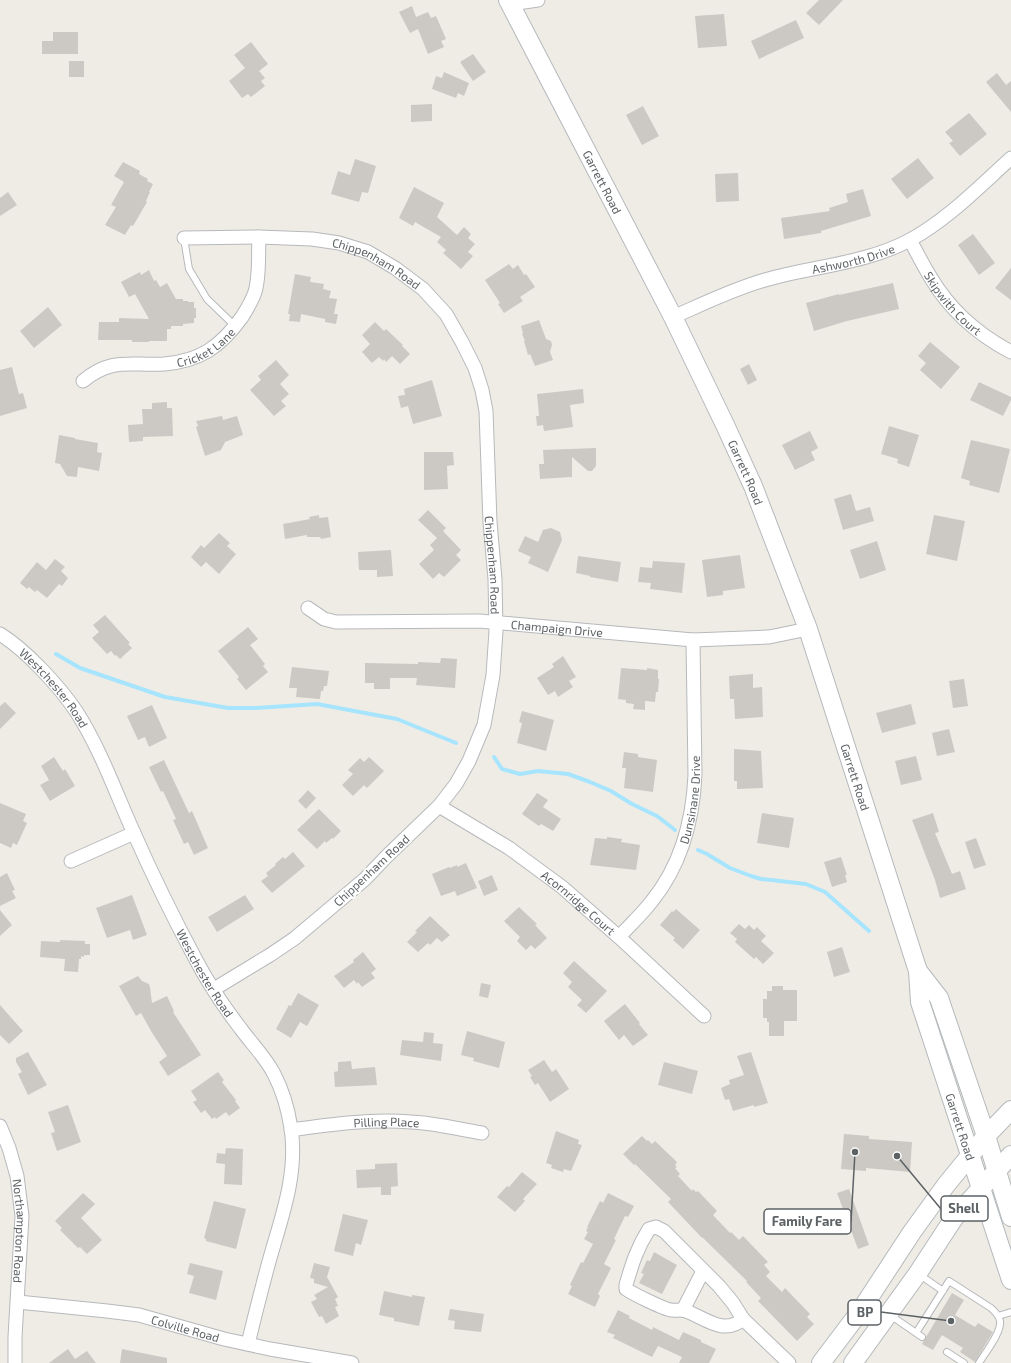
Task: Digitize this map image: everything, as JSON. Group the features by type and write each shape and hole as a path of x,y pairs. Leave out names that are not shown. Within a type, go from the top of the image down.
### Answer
{"street":[{"path":"509,2 538,0"},
{"name":"Garrett Road","path":"509,2 673,317 720,413 753,486 808,629 881,852 918,971 920,1002 1011,1280"},
{"name":"Ashworth Drive","path":"673,317 738,288 766,279 862,259 891,249 910,240 951,213 1011,158"},
{"name":"Chippenham Road","path":"184,238 312,239 339,243 368,252 395,268 423,289 446,314 475,368 486,411 495,579 496,631 493,675 484,726 463,773 439,806 365,879 295,938 270,956 214,989"},
{"name":"Cricket Lane","path":"83,381 92,373 108,366 134,363 164,364 187,361 210,350 232,332 246,311 255,293 258,280 259,238"},
{"name":"Skipwith Court","path":"910,240 931,278 944,297 960,315 998,346 1011,352"},
{"name":"Champaign Drive","path":"308,608 324,619 336,622 479,621 694,640 769,637 808,629"},
{"name":"Westchester Road","path":"0,634 18,647 44,673 75,711 96,746 134,833 173,916 196,960 240,1028 274,1073 283,1093 291,1130 293,1149 292,1173 288,1197 260,1292 248,1344"},
{"name":"Dunsinane Drive","path":"619,938 652,901 666,880 677,858 688,829 695,775 694,640"},
{"name":"Acornridge Court","path":"439,806 482,831 562,887 704,1016"},
{"path":"71,861 134,833"},
{"name":"Garrett Road","path":"918,971 939,998 986,1136 1011,1217"},
{"path":"822,1363 861,1310 912,1232 946,1185 986,1136 1011,1110"},
{"name":"Pilling Place","path":"291,1130 355,1122 382,1121 413,1122 482,1133"},
{"name":"Northampton Road","path":"0,1126 9,1148 17,1176 22,1216 15,1337 15,1363"},
{"path":"853,1363 918,1273 954,1218 981,1190 996,1170 1011,1155"},
{"path":"743,1319 734,1326 715,1324 683,1310 670,1310 626,1290 634,1257 640,1243 649,1229 656,1227 664,1231 719,1286 733,1303 743,1319 789,1363"},
{"path":"683,1310 704,1270"},
{"name":"Colville Road","path":"18,1302 107,1310 139,1315 224,1339 352,1363"}],"lane":[{"path":"184,238 189,269 207,299 235,326"},
{"path":"918,1273 943,1291"},
{"path":"916,1333 949,1281 997,1313 1000,1325 999,1331 979,1363"},
{"path":"998,1316 1011,1312"},
{"path":"889,1314 922,1337"},
{"path":"947,1352 964,1363"}],"building":[{"path":"819,0 843,0 819,25 806,13"},
{"path":"412,6 416,17 428,12 431,18 436,16 446,39 441,41 444,47 428,54 418,29 410,33 399,12"},
{"path":"724,14 727,46 698,48 695,16"},
{"path":"796,20 804,38 759,59 751,41"},
{"path":"53,32 78,32 78,54 42,54 42,41 53,41"},
{"path":"251,42 268,64 259,71 265,78 261,81 265,86 251,97 248,94 242,98 229,81 245,68 234,55"},
{"path":"473,54 486,72 473,81 460,62"},
{"path":"69,61 84,61 84,77 69,77"},
{"path":"444,72 469,83 464,96 458,93 456,98 432,89 436,76 442,78"},
{"path":"997,73 1006,85 1011,81 1011,112 986,82"},
{"path":"432,104 432,121 411,122 411,105"},
{"path":"643,106 659,136 642,145 626,115"},
{"path":"969,113 987,134 960,156 949,143 953,141 945,132"},
{"path":"918,158 934,178 907,199 891,179"},
{"path":"355,159 376,166 368,193 362,192 359,202 331,194 338,171 350,175"},
{"path":"123,162 140,171 139,174 153,184 146,201 147,202 133,226 131,225 125,235 105,225 116,207 111,205 124,182 114,176"},
{"path":"738,173 739,201 716,202 715,174"},
{"path":"414,187 444,203 437,217 457,235 464,227 471,234 468,238 475,244 468,252 473,256 461,269 443,253 446,250 437,242 441,237 415,222 413,226 399,218"},
{"path":"863,189 871,216 821,231 821,233 784,239 781,218 830,211 829,208 848,202 846,194"},
{"path":"8,192 17,205 0,216 0,198"},
{"path":"973,234 995,263 979,275 958,245"},
{"path":"509,264 513,269 518,265 524,275 526,274 535,287 520,297 523,301 504,313 498,304 500,303 485,280"},
{"path":"1011,268 1011,300 995,288"},
{"path":"149,270 154,281 156,280 160,287 167,283 176,299 194,302 194,308 196,308 196,318 194,318 194,323 183,324 183,326 171,326 171,329 167,329 167,341 132,342 132,340 98,340 99,322 119,322 119,318 149,319 135,294 129,297 121,282 140,272 141,275"},
{"path":"295,274 311,277 310,282 324,284 323,289 331,291 329,298 337,299 334,314 338,314 336,324 325,322 325,319 301,314 300,322 289,321 290,314 288,314"},
{"path":"893,283 899,309 847,321 814,331 806,303 839,294"},
{"path":"48,307 62,325 34,348 20,331"},
{"path":"539,320 546,339 551,341 552,345 550,352 553,360 535,366 530,354 528,355 521,326"},
{"path":"375,322 384,331 386,329 410,354 400,364 392,356 386,362 384,359 383,361 379,357 372,363 362,352 370,344 362,335"},
{"path":"930,342 960,367 941,389 920,370 926,363 918,356"},
{"path":"276,360 289,375 280,384 289,394 281,401 286,406 274,416 250,390 261,380 258,376"},
{"path":"749,364 757,380 748,385 740,369"},
{"path":"12,367 19,394 23,393 27,408 0,416 0,370"},
{"path":"432,380 442,416 413,424 408,406 401,408 398,396 405,395 404,389"},
{"path":"979,382 1011,397 1003,416 970,400"},
{"path":"583,389 584,403 570,405 573,427 544,431 543,425 537,426 536,416 539,416 537,394"},
{"path":"167,402 167,408 172,408 173,436 143,437 143,441 129,442 128,425 143,424 142,409 152,409 152,403"},
{"path":"222,416 223,420 237,416 243,435 225,442 221,450 205,456 196,427 198,426 196,421"},
{"path":"889,426 919,435 909,467 897,463 898,459 881,454"},
{"path":"810,431 818,448 811,452 815,460 795,470 782,445"},
{"path":"59,435 98,443 97,452 102,453 99,471 78,467 77,477 67,476 60,464 55,463"},
{"path":"971,440 1010,449 999,493 969,485 970,481 961,478"},
{"path":"596,448 596,466 592,471 588,471 572,457 572,477 540,479 539,464 544,464 543,450"},
{"path":"424,452 453,452 454,465 447,466 448,489 424,490"},
{"path":"851,494 856,511 870,507 874,521 843,530 834,499"},
{"path":"428,510 446,528 443,531 461,550 456,555 461,560 444,577 439,573 433,579 419,564 434,550 430,545 437,538 418,520"},
{"path":"319,515 319,518 328,517 331,537 321,539 320,537 307,537 307,535 285,539 283,524 310,519 309,517"},
{"path":"934,515 965,521 957,561 926,554"},
{"path":"551,528 560,532 562,540 548,572 528,563 531,557 518,551 525,536 538,542 543,530"},
{"path":"219,533 230,543 227,546 236,554 219,574 206,562 201,567 191,557 201,545 204,548"},
{"path":"877,541 886,570 860,579 850,550"},
{"path":"391,550 393,576 377,577 377,570 359,570 358,552"},
{"path":"740,555 745,588 723,591 723,595 707,597 702,560"},
{"path":"578,556 621,562 618,582 576,573"},
{"path":"55,559 65,567 61,571 68,578 62,586 59,584 47,598 37,590 35,592 29,587 27,589 20,583 37,562 46,570"},
{"path":"653,561 685,563 682,593 650,589 651,583 638,582 640,567 652,568"},
{"path":"105,615 130,643 128,644 132,648 120,659 111,651 107,654 92,638 99,632 93,625"},
{"path":"248,627 258,639 250,645 265,664 263,666 268,672 246,690 237,679 239,677 218,651"},
{"path":"563,656 576,677 569,681 573,687 558,697 555,691 548,695 537,678 554,667 552,664"},
{"path":"441,658 457,659 455,688 416,685 417,678 390,678 390,689 374,689 374,683 365,683 365,663 440,663"},
{"path":"292,667 329,671 327,686 324,686 323,691 321,691 320,699 296,697 297,688 289,688"},
{"path":"621,668 647,670 647,668 658,670 658,692 656,692 655,702 645,701 645,710 633,709 634,704 626,703 626,700 618,699"},
{"path":"753,674 753,688 762,687 763,717 735,719 734,699 730,699 729,676"},
{"path":"964,679 968,706 953,708 949,681"},
{"path":"5,702 16,713 0,729 0,706"},
{"path":"911,704 916,724 882,733 876,713"},
{"path":"152,705 167,738 149,747 145,737 138,740 127,716"},
{"path":"522,711 554,720 546,751 517,743 522,723 519,722"},
{"path":"949,729 955,752 937,756 932,733"},
{"path":"734,749 761,751 763,788 737,789 737,781 734,781"},
{"path":"624,752 638,754 638,757 657,760 653,792 624,788 626,768 622,768"},
{"path":"916,756 922,780 901,785 895,761"},
{"path":"54,757 63,771 65,769 75,786 50,801 40,785 49,780 41,766"},
{"path":"369,757 384,771 367,788 364,785 353,796 342,785 353,774 348,770 360,758 364,762"},
{"path":"164,760 189,813 192,811 208,848 194,855 188,842 184,844 173,820 176,819 163,791 161,792 149,767"},
{"path":"308,790 316,798 306,809 298,801"},
{"path":"537,793 548,800 543,807 561,819 553,831 541,824 539,826 522,814"},
{"path":"0,803 26,814 23,821 27,823 17,845 13,843 11,848 0,843"},
{"path":"319,809 341,831 333,839 332,838 326,843 325,841 317,849 297,830"},
{"path":"762,813 794,818 789,848 757,843"},
{"path":"933,813 939,832 935,833 952,874 960,871 966,889 940,898 935,880 912,820"},
{"path":"607,837 622,839 621,842 640,845 636,870 590,865 595,838 607,839"},
{"path":"976,838 986,865 974,869 965,842"},
{"path":"293,852 305,866 272,893 261,881 268,876 266,873 276,865 275,864 283,857 285,859"},
{"path":"841,857 847,875 845,875 847,882 832,887 824,862"},
{"path":"466,863 477,888 457,896 455,891 441,896 432,874 449,867 450,868 457,865 457,867"},
{"path":"7,873 15,890 12,891 16,898 0,906 0,877"},
{"path":"492,875 498,890 484,896 478,881"},
{"path":"132,895 147,935 133,940 130,930 107,938 96,908"},
{"path":"245,895 254,909 217,932 208,917"},
{"path":"519,907 537,924 535,925 547,938 535,949 531,945 526,950 517,941 520,937 504,921"},
{"path":"676,909 700,930 683,949 673,940 675,938 660,925 672,911 673,912"},
{"path":"0,910 12,925 0,936"},
{"path":"430,916 450,935 442,942 437,938 430,945 428,943 418,952 407,942 417,932 415,931"},
{"path":"739,924 745,929 749,925 754,930 757,927 766,936 761,941 774,953 763,964 756,957 754,959 735,942 737,939 730,933"},
{"path":"60,940 85,941 85,944 90,944 90,955 84,955 84,957 81,956 81,959 79,959 78,972 64,971 65,959 40,957 41,941 60,942"},
{"path":"842,947 850,972 834,977 827,952"},
{"path":"363,952 376,969 371,973 375,978 362,987 354,980 344,988 334,976 354,962 353,960"},
{"path":"574,961 607,991 586,1013 577,1005 582,1000 568,987 572,982 563,973"},
{"path":"138,976 142,981 149,984 152,1003 167,996 174,1011 173,1012 201,1055 168,1076 159,1062 167,1056 141,1013 136,1016 119,986"},
{"path":"481,983 491,985 488,998 479,996"},
{"path":"772,986 783,986 783,990 797,990 797,1021 784,1021 784,1036 769,1036 769,1022 767,1022 767,1018 763,1018 763,999 767,999 767,991 772,991"},
{"path":"298,993 319,1005 307,1026 300,1022 291,1038 276,1029 289,1005 291,1006"},
{"path":"625,1004 648,1035 633,1046 624,1035 619,1040 604,1021"},
{"path":"0,1005 23,1031 9,1044 0,1035"},
{"path":"467,1031 505,1042 499,1068 473,1061 474,1058 461,1055"},
{"path":"424,1032 434,1033 433,1043 443,1044 441,1061 400,1055 402,1040 423,1042"},
{"path":"28,1052 47,1085 28,1095 18,1074 22,1072 16,1062 16,1058"},
{"path":"751,1052 768,1103 733,1111 729,1099 725,1100 721,1088 730,1084 729,1080 744,1075 737,1056"},
{"path":"544,1060 552,1072 556,1069 569,1089 550,1102 538,1083 535,1085 528,1070"},
{"path":"351,1061 352,1069 375,1067 377,1085 335,1087 334,1072 338,1071 338,1062"},
{"path":"664,1062 698,1071 692,1094 658,1085"},
{"path":"218,1072 224,1080 222,1082 236,1100 235,1101 240,1108 229,1116 226,1112 216,1119 215,1117 212,1119 205,1110 201,1113 193,1102 197,1100 191,1091"},
{"path":"68,1105 81,1142 57,1151 51,1133 55,1132 48,1112"},
{"path":"556,1131 579,1140 578,1144 582,1145 571,1171 564,1169 563,1172 551,1168 552,1165 546,1163"},
{"path":"844,1134 869,1136 869,1139 912,1142 910,1172 866,1168 866,1171 841,1169"},
{"path":"642,1136 652,1144 655,1141 677,1162 675,1165 677,1167 675,1168 680,1174 678,1176 692,1191 693,1189 696,1192 698,1191 717,1211 713,1215 730,1233 731,1232 739,1240 743,1236 768,1262 764,1265 770,1272 766,1276 782,1292 785,1288 810,1314 807,1317 814,1324 797,1341 758,1301 761,1298 746,1282 747,1281 702,1238 668,1202 671,1199 623,1154"},
{"path":"226,1148 243,1149 242,1185 224,1184 225,1164 216,1163 217,1153 225,1154"},
{"path":"397,1163 398,1186 391,1187 391,1195 381,1195 381,1187 357,1188 356,1170 375,1169 375,1164"},
{"path":"522,1172 537,1184 523,1199 525,1201 515,1212 497,1197 507,1186 509,1187"},
{"path":"849,1189 869,1245 858,1249 837,1193"},
{"path":"83,1193 95,1204 81,1218 102,1240 87,1254 80,1247 78,1248 60,1230 62,1228 55,1221"},
{"path":"608,1193 634,1206 628,1217 625,1216 614,1239 616,1240 604,1264 611,1268 598,1294 600,1296 595,1307 568,1294 572,1286 570,1285 581,1262 583,1263 593,1244 584,1239 588,1232 586,1231 587,1227 600,1201 603,1203"},
{"path":"214,1201 246,1209 236,1249 206,1241 204,1238"},
{"path":"343,1214 368,1220 361,1245 356,1243 353,1256 334,1251"},
{"path":"654,1252 677,1265 662,1294 639,1283 644,1274 641,1273 647,1260 650,1261"},
{"path":"190,1263 223,1271 216,1300 189,1293 194,1276 187,1274"},
{"path":"314,1263 330,1267 327,1277 338,1297 335,1299 338,1306 335,1307 339,1316 326,1324 322,1316 319,1317 311,1302 317,1299 314,1295 328,1287 314,1283 314,1279 310,1278"},
{"path":"384,1291 412,1297 412,1295 425,1297 419,1326 394,1321 394,1318 379,1315"},
{"path":"952,1293 964,1300 955,1315 975,1327 978,1323 993,1332 975,1362 960,1352 963,1348 942,1335 933,1350 922,1344"},
{"path":"450,1309 484,1314 481,1332 454,1329 455,1321 448,1320"},
{"path":"618,1310 630,1316 629,1318 652,1330 653,1327 679,1340 683,1332 716,1349 709,1363 679,1363 682,1357 658,1346 652,1357 613,1338 615,1335 607,1332"},
{"path":"68,1349 75,1359 87,1351 96,1363 49,1363"},
{"path":"122,1349 167,1358 167,1363 120,1363"}],"waterway":[{"path":"56,654 80,668 165,697 228,708 256,708 317,704 397,719 456,743"},
{"path":"494,757 502,769 520,774 538,771 568,774 590,782 611,791 632,804 657,816 675,830"},
{"path":"698,850 730,868 751,876 761,879 806,884 825,892 869,931"}],"place":[{"name":"Family Fare","path":"855,1152"},
{"name":"Shell","path":"897,1156"},
{"name":"BP","path":"951,1321"}]}
